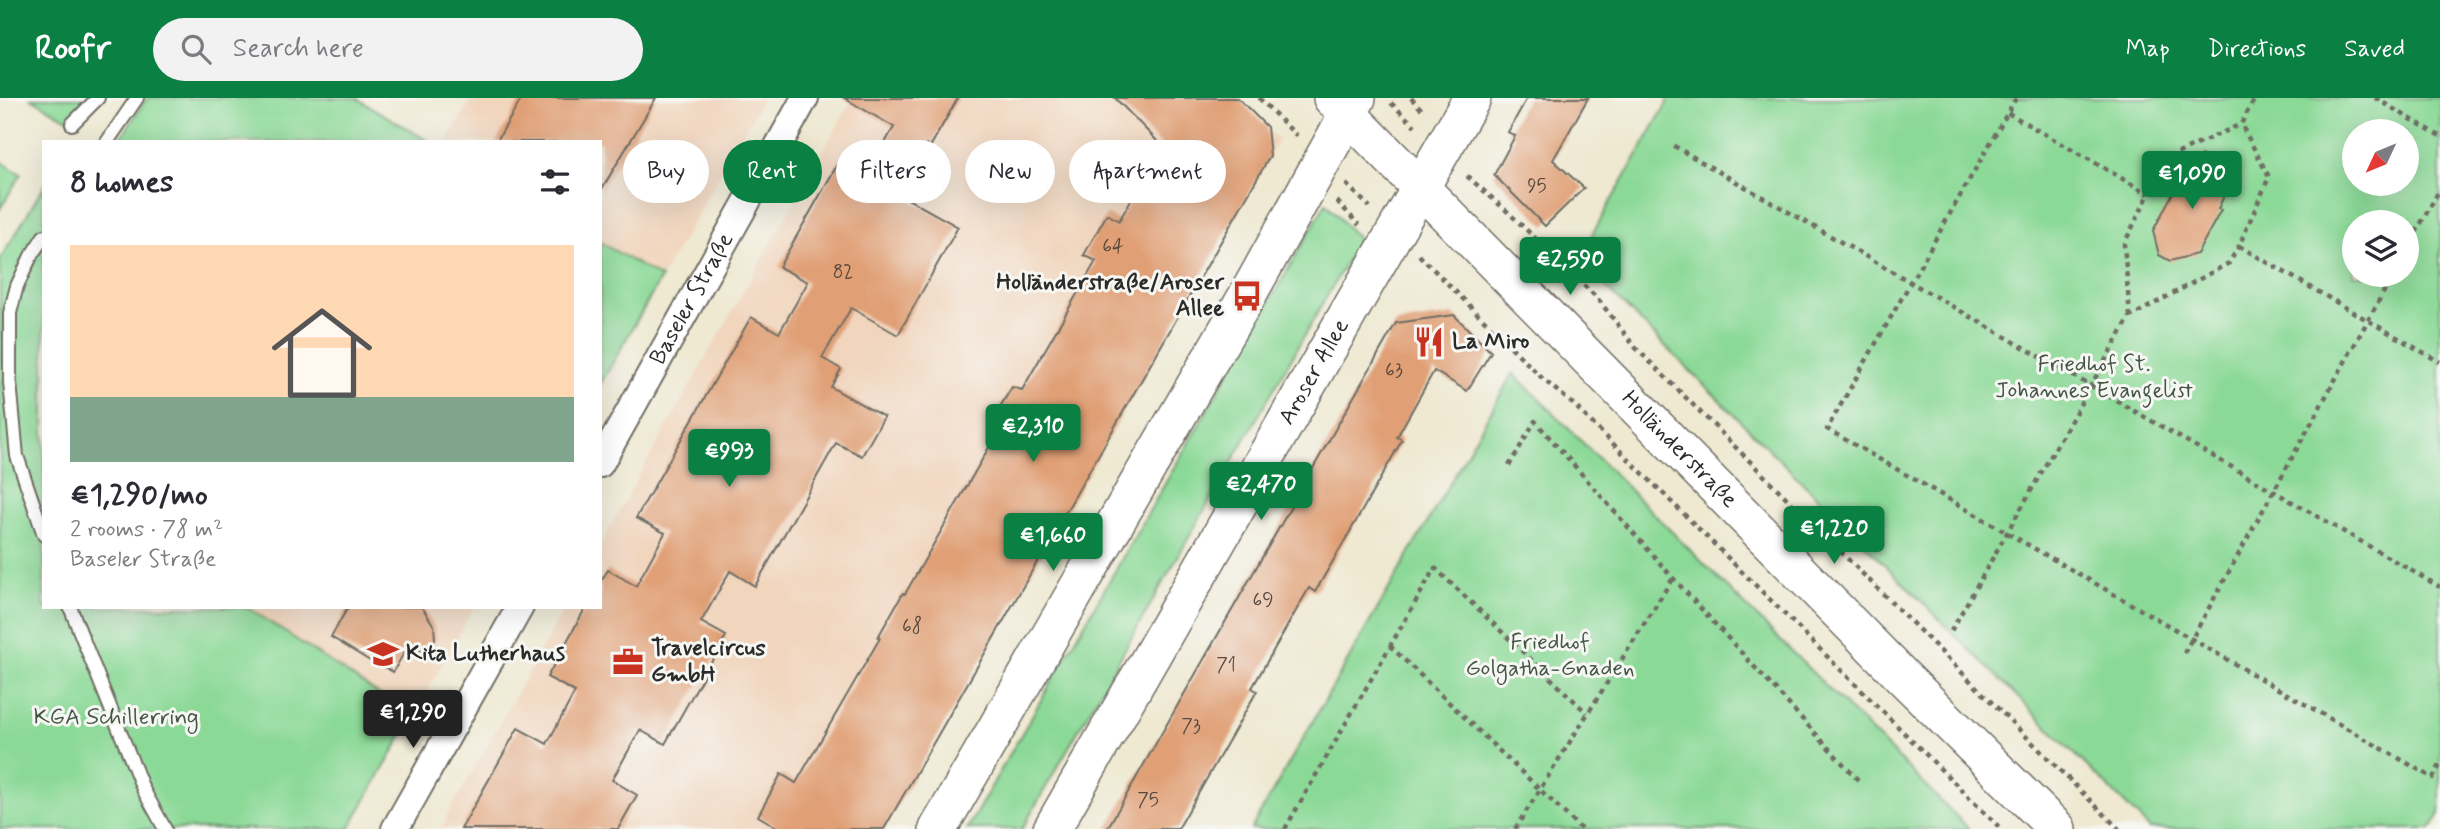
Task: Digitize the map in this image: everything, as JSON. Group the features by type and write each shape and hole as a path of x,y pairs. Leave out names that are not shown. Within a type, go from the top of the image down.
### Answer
{"main road":[{"name":"Aroser Allee","path":"1052,829 1472,98"},
{"name":"Holländerstraße","path":"1346,103 1421,187 1904,678 2057,829"},
{"path":"938,829 1241,306 1346,103"}],"street":[{"name":"Baseler Straße","path":"602,460 805,98"},
{"path":"395,829 519,609"}],"lane":[{"path":"72,124 98,98"},
{"path":"108,140 137,98"},
{"path":"42,239 17,286 10,313 10,382 17,456 42,530"},
{"path":"71,609 143,789 165,829"}],"path":[{"path":"1411,98 1429,118"},
{"path":"2016,98 1827,429 2433,778 2440,765"},
{"path":"2130,317 2124,244 2149,194 2172,156 2241,124 2255,98"},
{"path":"2375,98 2440,136"},
{"path":"2008,113 2149,194"},
{"path":"1951,631 2130,317 2229,263 2239,246 2269,177 2241,124"},
{"path":"1674,146 2440,587"},
{"path":"1340,178 1375,212"},
{"path":"2419,227 2440,189"},
{"path":"1331,194 1364,231"},
{"path":"1492,200 1508,212 1598,299 1635,347 2119,829"},
{"path":"2239,246 2440,362"},
{"path":"1443,279 1544,380 1583,413 2001,829"},
{"path":"2184,653 2386,287"},
{"path":"1509,466 1535,421 1673,578 1858,780"},
{"path":"1285,829 1435,568 1587,713"},
{"path":"1515,829 1673,578"},
{"path":"1390,646 1581,829"}],"shaded area":[{"path":"472,98 763,98 739,140 723,140 723,169 709,193 709,140 623,140 623,203 704,203 661,278 602,243 602,140 448,140"},
{"path":"853,98 1236,98 1278,140 884,829 440,829 564,609 602,609 602,541 794,203 822,203 822,153"},
{"name":"Kita Lutherhaus","path":"250,609 473,609 413,717"}],"green space":[{"path":"31,98 84,98 69,120"},
{"path":"147,98 356,98 427,140 119,140"},
{"name":"Friedhof St. Johannes Evangelist","path":"1670,98 2440,98 2440,814 2431,829 2150,829 1578,259"},
{"path":"0,161 21,174 0,209"},
{"name":"KGA Schillerring","path":"42,189 42,609 250,609 413,717 349,829 0,829 0,260"},
{"path":"1326,203 1359,240 1022,829 967,829"},
{"path":"602,243 661,278 602,381"},
{"name":"Friedhof Golgatha-Gnaden","path":"1513,373 1969,829 1251,829"}],"building":[{"path":"522,98 656,98 631,140 623,140 623,153 602,189 602,140 497,140"},
{"path":"844,98 958,98 934,140 887,140 894,127"},
{"path":"1115,98 1238,98 1267,127 1270,156 884,829 780,829 758,816 781,774 796,783 999,430 989,425 1012,387 1022,390 1096,261 1084,255 1107,214 1119,221 1129,203 1226,203 1226,140 1156,140"},
{"path":"1527,98 1588,98 1553,160 1584,188 1545,226 1494,175 1515,136 1508,132"},
{"path":"2201,155 2234,174 2218,209 2221,210 2197,254 2170,261 2159,255 2153,231 2177,185 2180,187"},
{"path":"836,167 836,203 915,203 958,227 898,335 851,308 822,358 841,369 831,387 884,417 862,456 836,443 755,586 730,571 701,622 726,636 665,744 640,730 612,780 637,795 618,829 461,829 518,728 547,744 575,692 547,677 585,609 602,609 602,579 608,570 636,586 665,533 636,518 751,317 779,333 808,282 779,267 815,203 822,203 822,192"},
{"path":"1454,315 1491,352 1467,391 1434,371 1397,437 1402,440 1315,592 1309,588 1252,688 1257,691 1178,829 1107,829 1396,323"},
{"path":"347,609 423,609 434,626 435,639 432,646 423,651 405,651 393,672 331,637"}],"place":[{"name":"Holländerstraße/Aroser Allee","path":"1247,296"},
{"name":"La Miro","path":"1429,342"},
{"name":"Kita Lutherhaus","path":"383,654"},
{"name":"Travelcircus GmbH","path":"628,662"}]}
